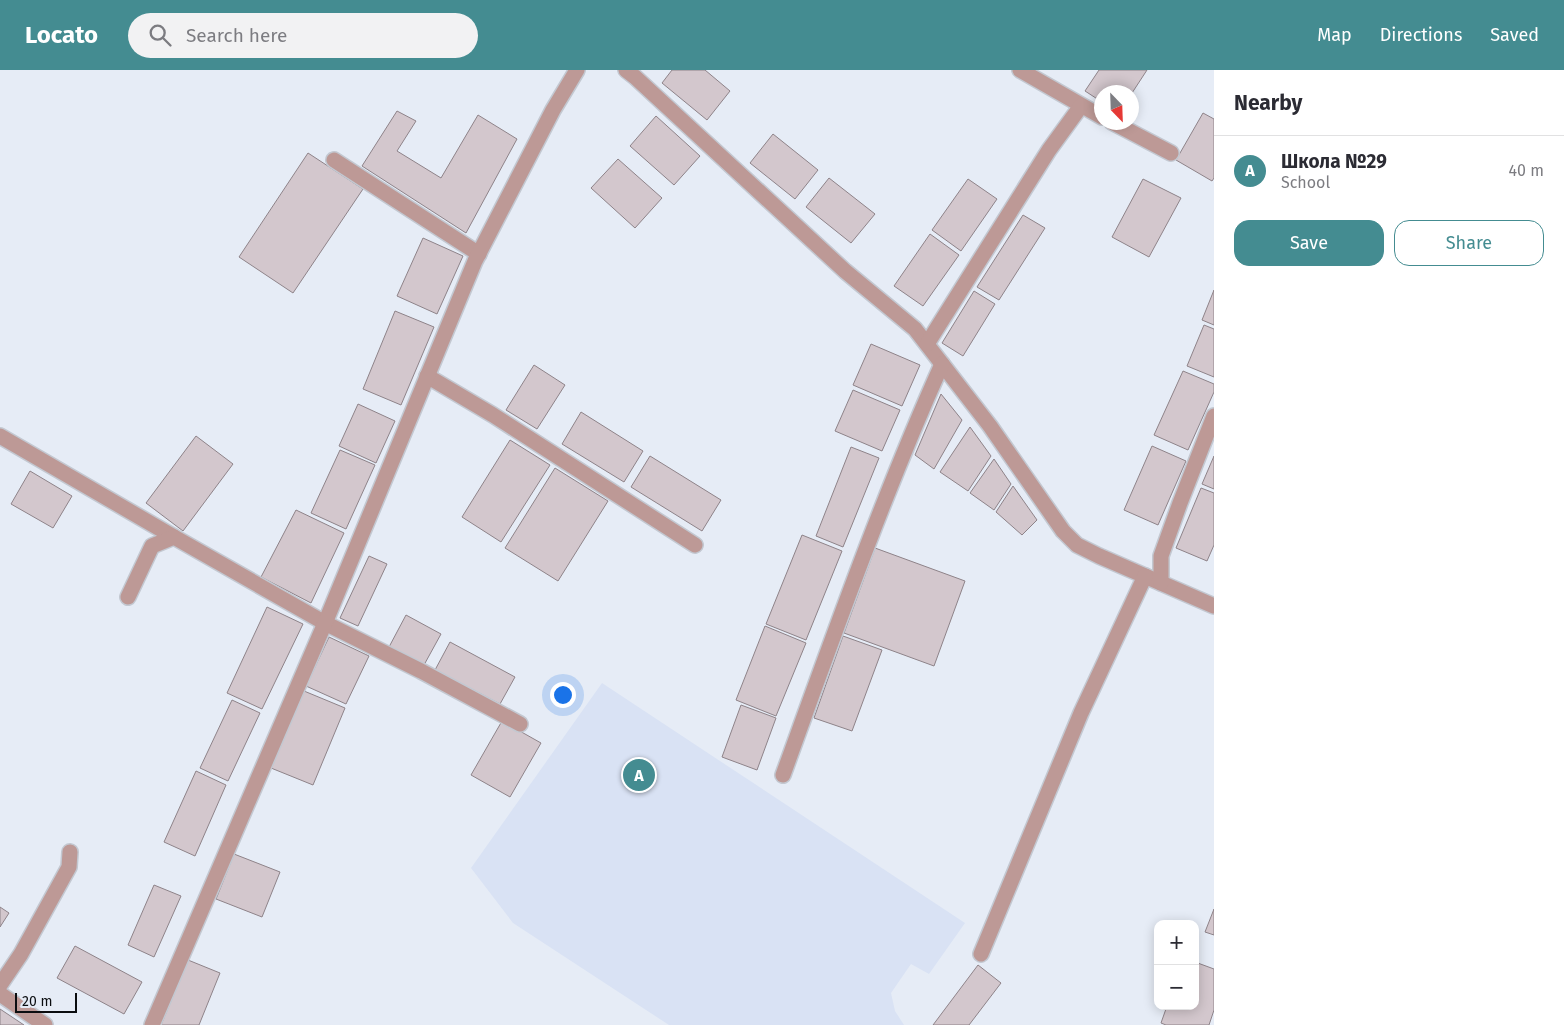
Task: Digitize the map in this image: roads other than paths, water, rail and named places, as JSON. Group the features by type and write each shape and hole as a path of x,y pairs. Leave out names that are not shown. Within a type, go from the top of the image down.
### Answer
{"street":[{"path":"152,1025 325,623 479,254 577,70"},
{"path":"626,70 845,271 915,329 990,426 1063,531 1077,545 1214,606"},
{"path":"1020,70 1094,113"},
{"path":"927,344 1049,150 1081,106"},
{"path":"1127,130 1171,153"},
{"path":"334,160 479,254"},
{"path":"782,775 871,535 917,420 942,364"},
{"path":"427,376 501,420 694,545"},
{"path":"1161,583 1162,556 1180,503 1214,416"},
{"path":"0,436 325,623 520,724"},
{"path":"128,597 152,546 174,536"},
{"path":"981,954 1081,713 1145,576"},
{"path":"0,985 21,954 69,867 70,852"},
{"path":"0,994 45,1025"}],"place":[{"name":"Школа №29","path":"639,775"}]}
